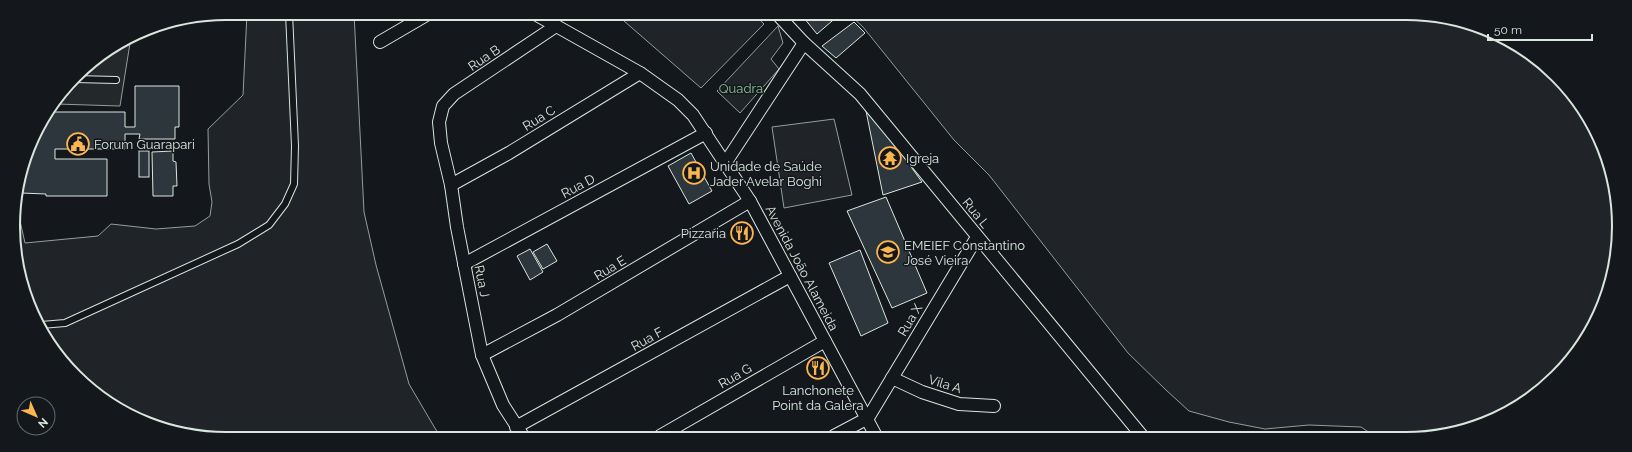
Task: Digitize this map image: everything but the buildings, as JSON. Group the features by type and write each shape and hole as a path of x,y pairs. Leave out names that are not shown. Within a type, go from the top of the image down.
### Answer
{"street":[{"path":"380,42 418,20"},
{"name":"Avenida João Alameida","path":"546,20 640,73 678,100 693,115 726,162 750,201 874,432"},
{"name":"Rua L","path":"783,20 804,43 860,94 977,237 1074,351 1138,432"},
{"name":"Rua B","path":"439,122 443,106 454,94 556,26"},
{"path":"726,162 804,43"},
{"name":"Rua C","path":"451,185 509,154 640,73"},
{"name":"Rua J","path":"439,122 441,143 451,185 457,227 482,355 496,392 520,431"},
{"name":"Rua D","path":"464,264 706,133"},
{"name":"Rua E","path":"482,355 557,315 750,201"},
{"name":"Rua X","path":"868,418 977,237"},
{"name":"Rua F","path":"520,431 790,276"},
{"name":"Rua G","path":"667,432 825,341"},
{"name":"Vila A","path":"892,378 922,392 959,404 994,406"},
{"path":"842,432 868,418"}],"lane":[{"path":"45,325 65,323 238,244 269,226 285,204 294,184 295,146 289,20"},
{"path":"81,79 116,80"}],"green space":[{"path":"247,20 354,20 364,212 376,265 409,384 437,432 213,432 173,425 135,411 90,381 71,362 41,317 31,292 24,266 20,239 20,221 25,243 98,236 111,224 156,229 195,226 210,216 212,202 209,184 208,129 243,95"},
{"path":"623,20 760,20 764,24 701,88"},
{"path":"855,20 1419,20 1446,24 1472,31 1497,41 1542,71 1561,90 1591,135 1605,173 1612,213 1612,239 1608,266 1601,292 1591,317 1584,329 1561,362 1552,372 1520,397 1497,411 1459,425 1419,432 1368,432 1361,427 1309,425 1265,429 1229,422 1189,411 1128,353 989,175 954,140 863,27"},
{"name":"Quadra","path":"778,26 783,43 771,59 779,69 740,113 717,91"},
{"path":"834,119 852,195 784,208 772,127"}],"shaded area":[{"path":"130,44 120,106 61,104 71,90 90,71"}],"place":[{"name":"Forum Guarapari","path":"78,144"},
{"name":"Igreja","path":"890,158"},
{"name":"Unidade de Saúde Jader Avelar Boghi","path":"694,173"},
{"name":"Pizzaria","path":"742,233"},
{"name":"EMEIEF Constantino José Vieira","path":"888,252"},
{"name":"Lanchonete Point da Galera","path":"818,368"}]}
